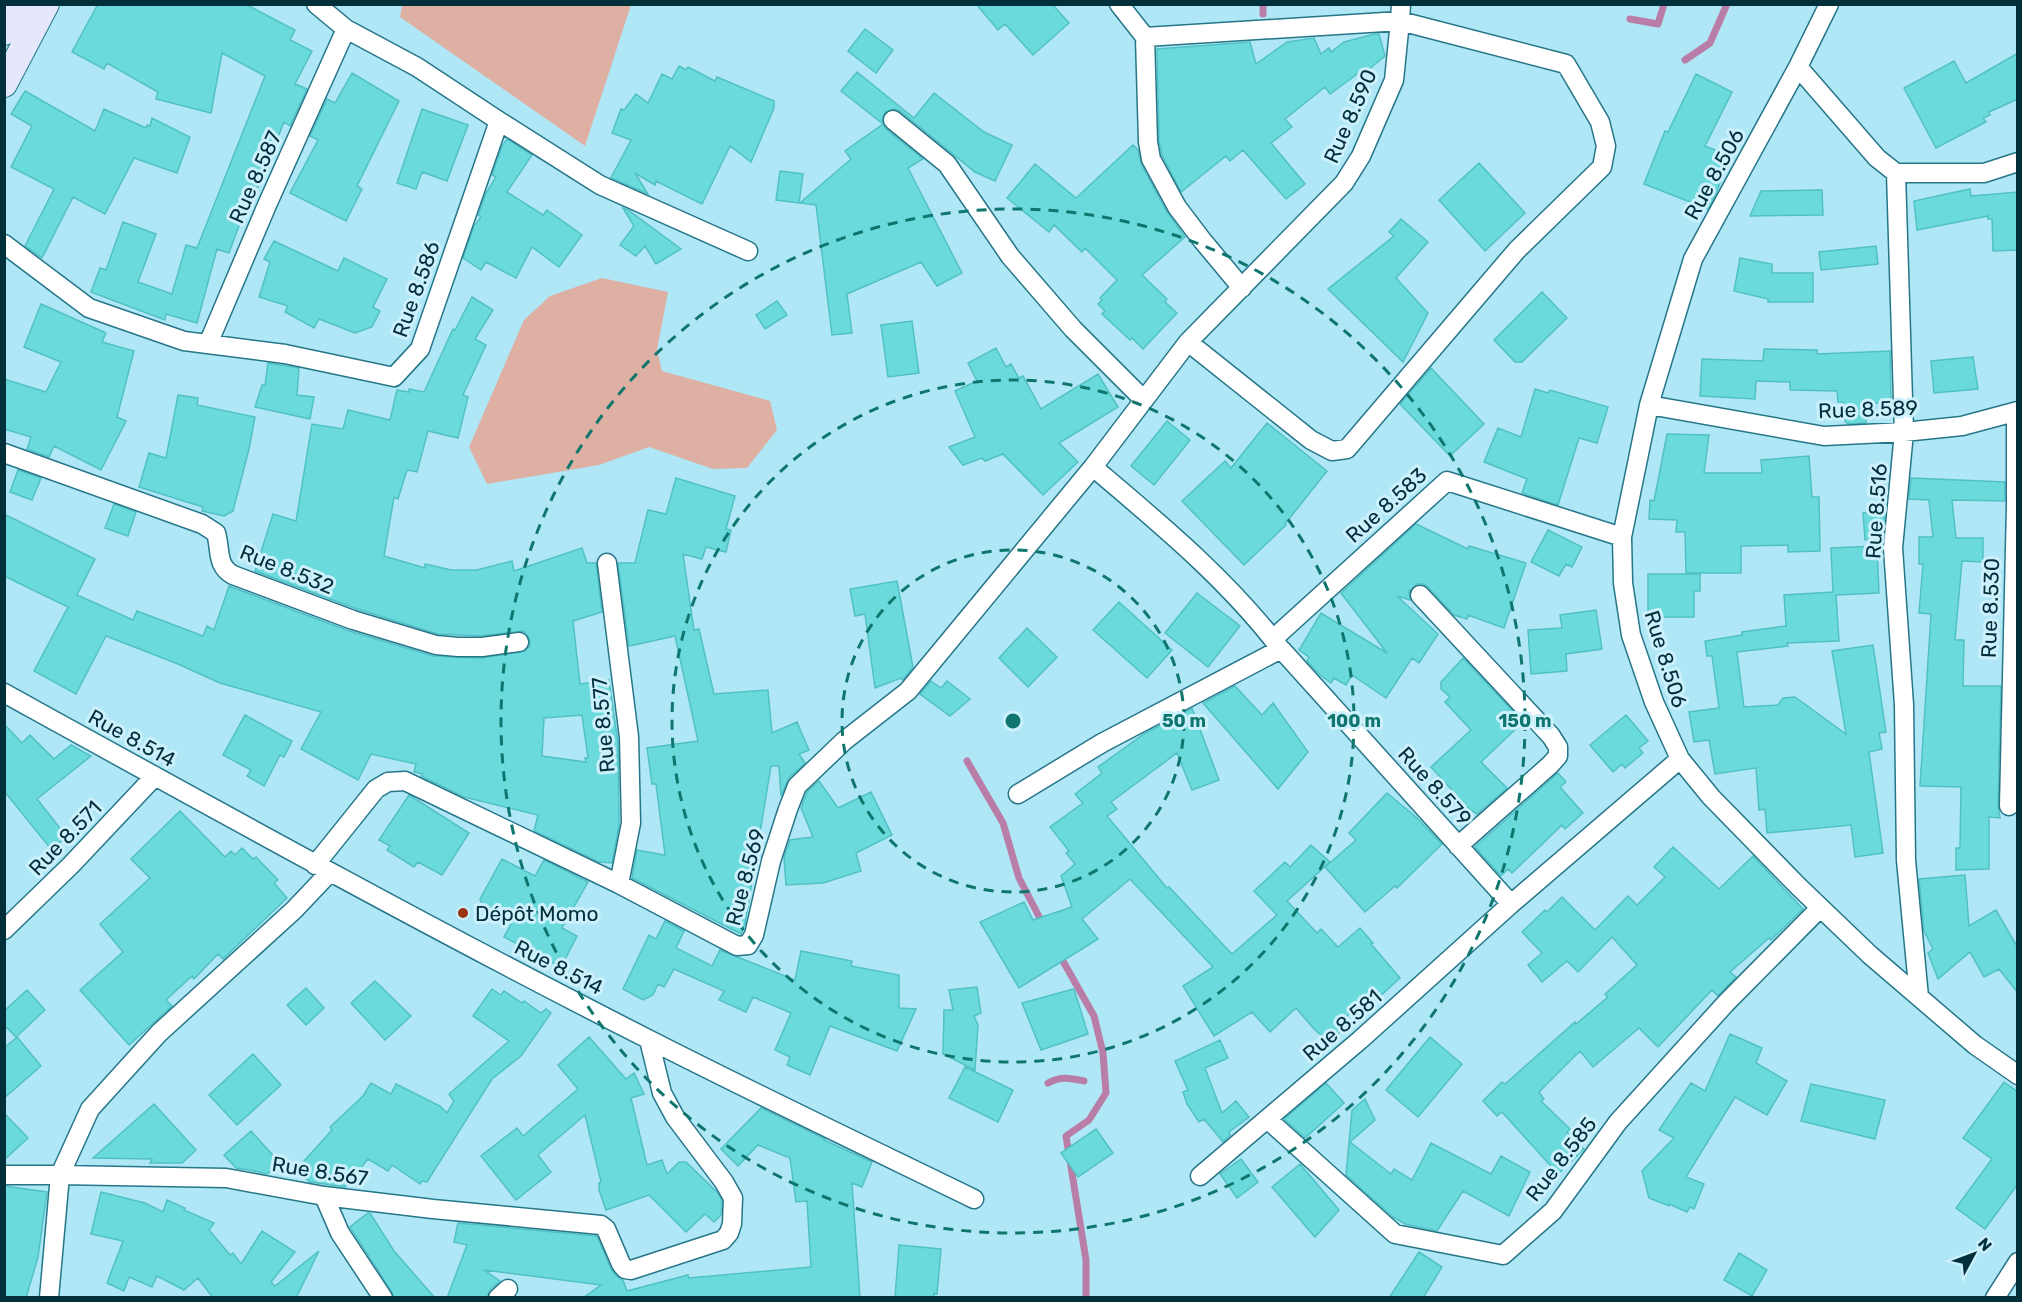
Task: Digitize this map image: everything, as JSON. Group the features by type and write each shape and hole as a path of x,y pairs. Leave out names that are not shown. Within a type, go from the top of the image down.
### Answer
{"main road":[{"path":"4,32 18,4"},
{"path":"4,84 45,4"}],"street":[{"path":"316,4 346,29 417,67 600,185 748,251"},
{"path":"1119,4 1140,28 1145,38 1148,150 1151,159 1177,207 1242,288"},
{"name":"Rue 8.506","path":"1829,4 1798,67 1693,259 1649,405 1622,537 1623,583 1631,635 1653,702 1680,759 1711,797 1820,908 1870,955 1975,1045 2018,1075"},
{"path":"1145,38 1401,13 1566,64 1600,122 1606,146 1602,167 1517,250 1347,449 1332,451 1311,440 1188,342"},
{"name":"Rue 8.590","path":"1093,467 1188,342 1344,183 1361,156 1394,80 1401,13"},
{"name":"Rue 8.587","path":"208,344 346,29"},
{"path":"1798,67 1876,158 1896,173 1984,173 2018,162"},
{"path":"893,120 947,164 1011,256 1073,329 1144,400"},
{"name":"Rue 8.586","path":"4,244 89,308 184,342 285,354 394,377 420,349 499,121"},
{"name":"Rue 8.516","path":"1896,173 1904,432 1893,548 1904,705 1906,860 1919,997"},
{"name":"Rue 8.589","path":"1649,405 1824,436 1962,426 2017,412"},
{"name":"Rue 8.530","path":"2009,806 2017,412"},
{"name":"Rue 8.532","path":"4,453 202,524 216,533 221,565 225,571 298,600 353,620 436,645 482,647 519,642"},
{"name":"Rue 8.579","path":"1093,467 1182,543 1226,585 1511,904"},
{"name":"Rue 8.569","path":"322,868 376,789 388,782 405,781 619,884 737,946 748,945 754,935 771,861 798,786 844,741 908,691 1093,467"},
{"name":"Rue 8.583","path":"1277,644 1447,481 1622,537"},
{"name":"Rue 8.577","path":"607,563 629,738 631,823 619,884"},
{"path":"1420,596 1551,736 1558,747 1558,756 1550,765 1458,846"},
{"path":"1018,794 1102,743 1277,644"},
{"name":"Rue 8.514","path":"4,693 322,868 649,1040 974,1199"},
{"path":"1511,904 1680,759"},
{"name":"Rue 8.571","path":"4,930 71,865 155,776"},
{"path":"49,1298 60,1174 90,1109 159,1033 294,909 322,868"},
{"name":"Rue 8.581","path":"1200,1176 1360,1040 1511,904"},
{"name":"Rue 8.585","path":"1267,1119 1395,1234 1503,1254 1553,1211 1618,1122 1726,1004 1820,908"},
{"name":"Rue 8.567","path":"4,1174 226,1178 324,1196 601,1225 606,1229 621,1264 625,1269 631,1270 723,1240 732,1224 734,1198 675,1117 662,1093 649,1040"},
{"path":"324,1196 340,1233 383,1298"},
{"path":"1995,1298 2018,1262"}],"shaded area":[{"path":"402,5 631,5 585,146 400,17"},
{"path":"602,278 668,292 657,350 662,371 770,401 777,430 747,468 713,469 649,447 599,465 487,484 469,447 524,320 550,296"}],"building":[{"path":"98,4 245,4 295,30 290,40 312,51 295,84 307,89 290,126 284,122 258,187 254,185 229,253 217,249 197,323 166,314 165,320 91,292 100,268 106,270 123,222 156,234 138,282 172,294 186,245 197,248 265,76 222,53 211,113 156,99 158,92 107,63 104,69 72,52"},
{"path":"976,4 1052,4 1069,23 1033,55 1005,24 998,30"},
{"path":"865,29 893,50 876,73 848,51"},
{"path":"1379,34 1385,56 1362,75 1360,72 1330,94 1325,87 1285,119 1292,127 1271,143 1305,184 1286,199 1243,150 1230,161 1226,156 1181,192 1162,155 1159,141 1157,49 1250,42 1256,64 1287,42 1314,38 1321,54 1329,48 1331,52 1344,42"},
{"path":"2018,53 2018,99 1989,112 1990,115 1983,118 1986,122 1936,148 1904,88 1954,61 1966,83"},
{"path":"679,66 686,70 688,67 715,81 717,77 774,101 774,108 751,162 730,146 702,204 656,181 655,185 635,173 648,194 611,178 631,140 612,133 621,109 624,110 636,94 648,103 662,74 672,79"},
{"path":"857,72 914,118 934,93 984,132 1012,145 995,181 975,172 900,111 894,109 885,112 882,119 885,128 923,159 908,168 962,273 937,286 921,262 847,294 852,333 832,335 816,205 800,203 851,159 845,151 883,124 841,91"},
{"path":"352,73 399,101 357,186 362,189 346,221 290,193 318,140 310,136 327,99 335,103"},
{"path":"1696,74 1732,92 1705,146 1730,156 1708,209 1644,184 1665,131 1668,132"},
{"path":"25,91 95,131 104,109 146,128 147,125 150,126 152,118 190,137 177,173 134,158 105,214 73,197 42,258 25,246 54,189 11,167 32,126 11,114"},
{"path":"422,109 468,125 447,181 422,172 416,189 397,183"},
{"path":"507,139 532,155 507,192 543,215 547,210 582,235 559,267 532,247 516,278 486,262 481,270 463,258 474,226 481,217 478,215 486,193 496,177 492,175 502,146"},
{"path":"1133,145 1138,150 1141,164 1167,212 1185,237 1142,275 1167,299 1165,302 1177,313 1143,349 1102,314 1105,311 1098,304 1102,300 1100,298 1117,280 1085,248 1082,252 1054,225 1049,232 1007,198 1035,164 1076,198"},
{"path":"1479,163 1525,213 1485,251 1439,200"},
{"path":"780,171 803,174 799,203 776,200"},
{"path":"1970,189 1971,196 2018,192 2018,250 1993,251 1992,219 1988,219 1988,216 1917,230 1914,201"},
{"path":"1822,190 1823,215 1750,216 1761,191"},
{"path":"623,208 681,249 656,264 645,246 636,256 620,245 634,226"},
{"path":"1401,219 1428,242 1396,278 1428,313 1403,362 1328,289 1394,236 1389,232"},
{"path":"274,241 338,271 344,258 387,279 373,307 380,311 372,327 355,333 319,319 314,328 285,312 288,306 259,297 270,262 264,259"},
{"path":"1876,246 1878,264 1821,270 1819,252"},
{"path":"1740,258 1772,264 1772,273 1813,273 1813,302 1768,302 1768,299 1734,291"},
{"path":"1542,292 1567,318 1522,362 1515,362 1494,340"},
{"path":"472,297 493,310 475,339 486,345 463,395 468,397 458,438 428,431 417,472 407,470 398,499 394,497 384,556 425,568 425,564 451,570 477,570 512,561 514,571 582,548 587,563 596,563 602,612 573,621 580,684 609,680 618,743 619,825 612,863 599,862 534,831 538,815 464,797 421,776 423,774 414,772 416,764 371,754 358,780 301,749 321,712 220,683 106,636 76,694 34,671 68,607 4,576 4,514 95,559 77,595 133,620 137,611 203,636 207,626 214,630 229,586 349,631 433,656 482,658 525,651 530,646 530,640 523,631 481,636 438,634 357,609 255,571 273,514 296,521 312,424 343,429 348,410 390,420 397,390 409,392 409,389 424,392 453,329 455,330","holes":["582,715 588,758 585,758 586,762 542,756 544,718"]},
{"path":"777,301 787,315 765,329 756,315"},
{"path":"41,304 106,333 102,342 134,351 117,417 126,421 101,470 54,446 49,457 27,449 31,437 4,429 4,379 46,392 61,362 24,347"},
{"path":"912,321 919,373 888,377 881,325"},
{"path":"996,348 1006,367 1011,364 1019,378 1023,376 1041,409 1098,374 1118,407 1059,443 1078,462 1043,495 1003,454 985,461 982,458 963,465 949,447 975,437 955,391 977,381 968,363"},
{"path":"1764,349 1817,350 1817,354 1890,351 1891,403 1875,403 1875,413 1867,413 1866,423 1848,424 1845,421 1843,402 1838,402 1837,391 1790,390 1790,382 1756,381 1755,399 1700,396 1702,359 1763,361"},
{"path":"1973,357 1978,389 1934,393 1931,361"},
{"path":"268,363 299,368 297,395 314,397 310,419 255,407 262,385 265,385"},
{"path":"1431,368 1484,424 1450,456 1400,404"},
{"path":"1535,389 1548,393 1550,390 1608,407 1597,443 1579,438 1558,505 1522,493 1527,479 1484,462 1498,428 1521,437"},
{"path":"178,395 198,398 197,405 255,417 233,511 224,516 202,511 203,507 139,487 149,453 166,458"},
{"path":"1167,421 1190,440 1154,485 1131,466"},
{"path":"1267,423 1327,471 1286,525 1244,565 1182,501 1225,461 1231,468"},
{"path":"1667,434 1709,435 1704,473 1762,473 1761,460 1809,456 1812,497 1819,497 1820,551 1788,552 1788,545 1741,546 1741,573 1686,573 1685,532 1676,532 1677,520 1649,519 1650,500 1654,501"},
{"path":"18,470 41,478 32,500 10,492"},
{"path":"676,478 735,496 726,529 731,530 726,552 706,547 702,559 683,554 694,630 699,629 714,694 768,690 772,733 797,722 809,750 799,754 805,763 789,778 781,796 779,766 771,766 745,924 741,934 632,878 637,850 665,855 656,784 652,784 647,748 698,741 675,636 629,646 618,563 635,563 648,510 666,514"},
{"path":"1911,478 2005,482 2005,501 1952,500 1956,538 1983,538 1983,562 1962,561 1955,640 1964,640 1963,686 2001,686 1998,806 2000,818 1989,817 1989,869 1956,870 1956,848 1960,848 1961,787 1920,786 1931,614 1919,613 1923,564 1919,564 1919,537 1933,537 1929,500 1909,499"},
{"path":"114,504 136,512 128,536 105,528"},
{"path":"1885,511 1883,538 1865,540 1863,513"},
{"path":"1416,524 1468,549 1469,546 1526,563 1504,628 1468,615 1467,619 1454,615 1428,587 1417,584 1409,591 1410,600 1397,596 1438,634 1419,663 1412,658 1386,698 1352,675 1346,685 1334,678 1331,683 1320,675 1307,661 1309,657 1299,650 1321,613 1387,653 1341,593"},
{"path":"1548,530 1582,547 1572,567 1566,564 1559,576 1531,562"},
{"path":"1877,546 1879,593 1836,595 1839,641 1787,643 1788,646 1737,652 1744,707 1778,705 1783,698 1795,697 1846,734 1832,651 1873,645 1886,732 1879,733 1882,749 1869,752 1883,853 1855,857 1851,825 1767,833 1765,809 1759,810 1756,768 1715,774 1709,740 1694,742 1689,712 1719,708 1712,656 1707,656 1705,641 1742,635 1742,632 1786,626 1784,595 1833,592 1831,548"},
{"path":"1648,574 1700,574 1700,591 1694,591 1694,617 1648,617"},
{"path":"897,581 913,667 903,680 901,678 875,688 865,614 855,616 850,589"},
{"path":"1197,593 1240,626 1208,667 1165,633"},
{"path":"1119,602 1172,650 1147,678 1093,630"},
{"path":"1596,610 1602,649 1566,654 1567,671 1531,674 1528,630 1562,628 1560,615"},
{"path":"1027,628 1057,657 1028,687 999,658"},
{"path":"1463,658 1523,722 1481,762 1507,788 1477,814 1454,799 1452,790 1431,767 1471,730 1445,702 1450,697 1441,689 1441,682"},
{"path":"931,681 941,688 947,681 970,699 950,716 920,694"},
{"path":"1235,686 1262,715 1273,703 1308,752 1278,789 1203,703"},
{"path":"1192,708 1219,780 1192,790 1177,753 1111,802 1117,809 1107,816 1167,888 1169,887 1232,954 1277,915 1254,891 1285,862 1290,867 1311,845 1330,862 1287,901 1317,933 1321,929 1338,947 1360,928 1400,978 1376,1000 1371,995 1345,1018 1350,1023 1329,1042 1296,1008 1270,1032 1252,1012 1214,1036 1183,986 1213,967 1130,879 1082,919 1098,939 1019,988 980,922 1024,902 1033,920 1072,907 1061,876 1075,864 1066,853 1069,851 1050,827 1083,803 1075,794 1102,773 1098,767 1144,734"},
{"path":"245,715 292,741 284,757 280,755 264,786 247,776 251,770 223,755"},
{"path":"1626,715 1648,741 1639,748 1643,753 1625,768 1622,764 1613,772 1590,745"},
{"path":"4,724 22,743 30,735 54,759 71,745 91,756 37,799 67,837 51,849 4,791"},
{"path":"1558,773 1566,782 1560,787 1583,813 1565,829 1562,825 1512,873 1508,869 1501,876 1475,847"},
{"path":"819,781 838,808 871,792 892,835 856,853 861,871 823,883 786,885 784,857 790,840 813,837 801,808 807,792"},
{"path":"1387,793 1416,817 1442,844 1397,888 1395,886 1365,912 1325,867 1356,840 1349,833"},
{"path":"409,795 469,833 442,875 418,862 414,867 387,850 390,846 379,840"},
{"path":"180,811 225,857 231,851 235,855 242,848 253,859 256,857 278,880 274,883 287,898 223,959 218,954 194,979 192,976 166,1000 172,1006 129,1045 80,990 123,952 100,924 150,878 131,859"},
{"path":"1673,847 1719,889 1753,856 1803,909 1771,940 1769,938 1730,972 1736,977 1718,996 1712,990 1658,1047 1639,1028 1593,1067 1580,1051 1539,1092 1544,1099 1541,1101 1570,1129 1567,1132 1584,1149 1558,1174 1502,1112 1497,1116 1483,1101 1502,1082 1505,1084 1575,1022 1576,1024 1608,997 1605,994 1637,965 1612,937 1578,972 1567,961 1542,982 1528,965 1542,953 1522,932 1562,897 1595,930 1628,896 1637,905 1665,877 1654,867"},
{"path":"502,859 535,876 544,860 588,882 562,928 577,936 561,967 504,937 512,922 483,906 480,899"},
{"path":"1965,875 1969,926 1996,910 2018,948 2018,993 1999,969 1984,977 1970,952 1938,979 1928,953 1933,949 1924,931 1919,879"},
{"path":"665,921 684,931 676,948 712,966 720,950 795,980 801,951 852,961 851,966 899,975 899,1008 916,1009 897,1051 830,1026 810,1075 787,1065 790,1057 775,1050 791,1013 753,997 746,1012 719,1000 724,991 674,969 664,987 658,984 653,995 643,1000 623,989 649,935 656,939"},
{"path":"375,981 411,1016 385,1040 351,1003"},
{"path":"977,987 981,1013 974,1016 978,1025 975,1070 943,1054 944,1010 953,1010 949,990"},
{"path":"306,988 324,1008 306,1025 287,1005"},
{"path":"492,989 501,995 504,991 541,1013 546,1009 551,1013 521,1056 492,1079 427,1182 422,1181 420,1184 392,1165 388,1171 368,1159 345,1187 310,1182 296,1170 332,1130 330,1127 363,1096 371,1083 391,1094 396,1084 440,1106 447,1113 454,1101 449,1094 509,1041 473,1016"},
{"path":"1074,989 1088,1034 1041,1050 1022,1003"},
{"path":"27,990 45,1010 16,1037 4,1025 4,1011"},
{"path":"1730,1034 1762,1048 1756,1063 1787,1081 1767,1115 1735,1097 1686,1177 1704,1184 1694,1209 1690,1207 1687,1212 1649,1198 1642,1171 1674,1138 1659,1130 1691,1083 1705,1091"},
{"path":"17,1037 41,1066 4,1098 4,1048"},
{"path":"589,1037 626,1079 634,1073 644,1094 631,1098 647,1165 662,1160 667,1174 679,1162 686,1162 718,1193 722,1201 721,1215 714,1222 705,1214 686,1232 649,1195 606,1210 599,1190 601,1182 585,1115 538,1155 551,1172 516,1200 481,1156 517,1128 523,1136 578,1089 558,1065"},
{"path":"1430,1037 1462,1064 1418,1117 1386,1090"},
{"path":"1220,1040 1228,1058 1205,1068 1222,1113 1236,1101 1249,1117 1229,1132 1230,1135 1223,1142 1204,1119 1199,1122 1187,1104 1183,1092 1188,1090 1175,1061"},
{"path":"253,1054 281,1085 237,1125 209,1095"},
{"path":"965,1067 1013,1090 998,1122 949,1098"},
{"path":"2004,1082 2018,1092 2018,1184 1985,1229 1956,1208 1992,1159 1963,1138"},
{"path":"1326,1083 1344,1103 1305,1138 1284,1119"},
{"path":"1811,1084 1885,1100 1875,1139 1801,1121"},
{"path":"1365,1099 1375,1120 1350,1142 1391,1174 1394,1169 1412,1180 1431,1143 1491,1174 1501,1156 1530,1172 1509,1216 1463,1191 1437,1231 1405,1224 1393,1217 1346,1175 1352,1110"},
{"path":"154,1104 196,1150 182,1163 150,1163 152,1159 93,1158"},
{"path":"761,1108 872,1162 862,1187 852,1183 860,1298 583,1298 601,1285 484,1270 500,1281 490,1290 487,1298 447,1298 467,1245 454,1242 458,1223 597,1236 611,1269 623,1280 627,1291 688,1275 689,1278 811,1267 807,1201 796,1202 790,1158 758,1145 738,1166 721,1149"},
{"path":"4,1113 28,1138 4,1160"},
{"path":"1096,1129 1113,1153 1078,1177 1061,1153"},
{"path":"251,1131 280,1163 267,1174 236,1168 224,1155"},
{"path":"1241,1159 1258,1182 1237,1198 1220,1174"},
{"path":"1300,1164 1339,1210 1315,1237 1272,1187"},
{"path":"4,1186 47,1192 38,1257 26,1298 4,1298"},
{"path":"101,1192 145,1203 163,1212 167,1200 185,1208 184,1210 214,1223 209,1230 230,1255 233,1253 241,1264 262,1231 295,1252 271,1282 275,1286 319,1251 296,1298 213,1298 198,1278 184,1290 157,1276 152,1287 129,1277 124,1291 107,1283 123,1241 91,1234"},
{"path":"368,1213 394,1251 435,1298 394,1298 350,1227"},
{"path":"899,1245 941,1249 937,1294 934,1293 934,1298 895,1298"},
{"path":"1419,1252 1442,1267 1423,1298 1389,1298"},
{"path":"1739,1253 1767,1270 1752,1296 1724,1280"}],"waterway":[{"path":"1263,4 1263,14"},
{"path":"1630,19 1658,24 1664,4"},
{"path":"1685,60 1710,43 1727,4"},
{"path":"967,761 1003,823 1019,878 1044,926"},
{"path":"1059,954 1094,1016 1103,1053 1106,1093 1089,1120 1066,1136 1086,1260 1086,1298"},
{"path":"1048,1083 1066,1078 1084,1081"}],"place":[{"name":"Dépôt Momo","path":"463,913"}]}
